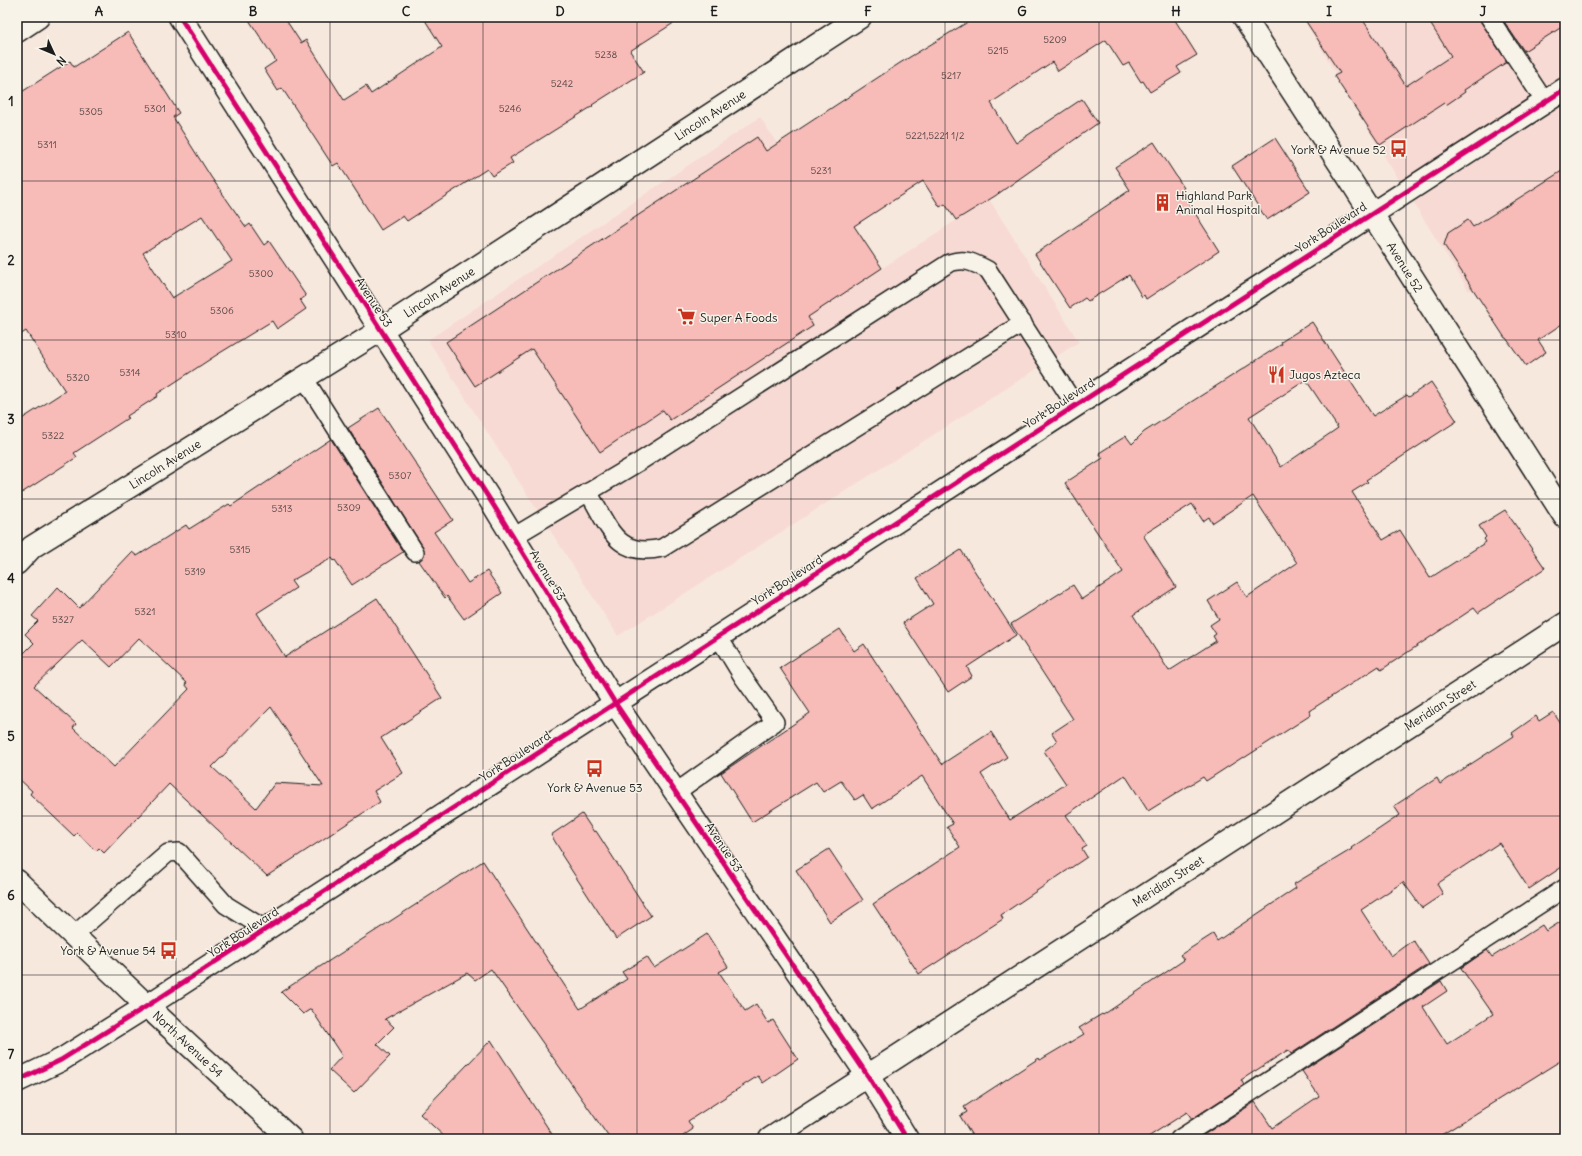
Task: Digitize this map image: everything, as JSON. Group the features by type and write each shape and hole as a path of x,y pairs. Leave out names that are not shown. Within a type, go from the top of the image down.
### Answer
{"street":[{"path":"17,31 38,17"},
{"name":"Avenue 53","path":"180,17 513,537 615,703 675,794 868,1076 907,1139"},
{"name":"Lincoln Avenue","path":"17,563 32,547 381,330 860,17"},
{"name":"Avenue 52","path":"1244,17 1372,213 1565,517"},
{"name":"York Boulevard","path":"17,1081 61,1060 147,1006 1565,89"},
{"name":"Meridian Street","path":"770,1139 1565,624"},
{"name":"North Avenue 54","path":"17,881 147,1006 291,1139"}],"lane":[{"path":"1489,17 1545,102"},
{"path":"513,537 639,462 949,263 960,259 972,261 988,270 1075,405"},
{"path":"588,492 620,543 634,550 648,551 662,548 1023,323"},
{"path":"304,378 415,552"},
{"path":"675,794 775,722 743,677 718,636"},
{"path":"74,935 168,853 179,852 226,905 266,929"},
{"path":"1179,1139 1565,888"}],"shaded area":[{"path":"1303,17 1565,17 1565,228 1469,291 1377,145"},
{"path":"760,117 864,280 989,199 1079,342 618,636 428,340"}],"building":[{"path":"247,17 284,17 301,43 306,40 344,100 366,86 371,94 442,47 423,17 683,17 630,51 644,72 510,158 513,163 492,176 487,169 407,221 403,216 381,230 338,163 333,166 282,88 278,91 264,69 276,61"},
{"path":"976,17 1173,17 1197,55 1177,67 1181,73 1150,92 1143,81 1141,82 1129,63 1123,66 1106,40 1058,71 1052,62 991,103 1016,143 1082,99 1098,123 995,196 956,220 945,204 940,207 923,181 854,226 882,268 808,317 813,326 670,420 663,410 600,452 532,349 475,386 446,342 757,137 766,151 900,63"},
{"path":"1303,17 1361,17 1406,86 1451,56 1426,17 1479,17 1507,62 1464,90 1465,92 1446,105 1444,103 1380,145 1334,76 1340,73"},
{"path":"1501,17 1565,17 1565,25 1524,51"},
{"path":"128,32 179,113 173,117 211,177 246,227 250,224 264,245 269,241 306,296 300,300 306,309 277,329 272,321 215,356 157,394 158,396 127,416 128,418 74,453 77,457 17,496 17,422 65,391 26,331 17,337 17,95 70,61 74,67","holes":["202,216 232,261 172,298 143,253"]},
{"path":"1275,138 1310,192 1267,220 1232,166"},
{"path":"1154,142 1184,188 1181,191 1219,251 1146,299 1144,295 1142,297 1129,275 1088,301 1085,298 1070,308 1035,254 1130,190 1115,167"},
{"path":"1565,169 1565,322 1538,340 1546,352 1526,366 1505,338 1444,245 1448,233 1468,220 1473,227"},
{"path":"1312,322 1373,416 1407,395 1409,397 1431,382 1457,421 1366,480 1368,482 1352,492 1383,540 1400,530 1430,578 1486,542 1484,539 1486,537 1479,526 1505,510 1545,568 1478,613 1474,608 1381,670 1379,666 1309,711 1311,715 1244,758 1243,757 1206,781 1203,777 1148,811 1125,775 1066,815 1087,846 1082,849 1087,857 1001,915 1003,919 919,974 873,904 960,847 947,827 953,824 922,776 872,809 863,795 855,800 841,781 823,792 816,782 752,822 721,773 810,713 780,668 840,629 854,651 864,644 942,764 991,732 1007,757 981,774 1010,820 1066,784 1044,751 1057,741 1052,733 1073,719 1011,624 1073,585 1082,599 1123,572 1065,483 1103,458 1099,453 1126,436 1132,444 1144,432 1282,344 1281,342","holes":["1306,380 1338,428 1281,467 1249,417","1253,496 1297,563 1247,597 1237,582 1208,601 1219,619 1210,625 1216,634 1213,636 1216,641 1169,671 1133,615 1176,587 1143,535 1192,504 1203,521 1209,517 1212,523"]},
{"path":"379,408 453,520 434,532 468,583 487,571 502,593 464,619 447,596 445,598 419,561 424,556 423,547 348,428"},
{"path":"331,439 403,552 352,585 335,560 334,561 332,558 291,581 296,588 257,613 285,657 377,598 442,698 381,738 403,773 374,791 380,802 267,876 169,784 104,853 99,848 96,851 77,833 74,836 30,794 32,791 17,777 17,660 34,643 25,634 38,621 32,616 58,587 79,608 132,552 137,556 186,525 189,529 229,504 231,506","holes":["139,638 187,683 185,684 189,689 114,767 73,728 76,724 34,686 82,640 111,667","271,707 323,786 275,783 256,808 212,767"]},
{"path":"961,550 1016,635 967,667 972,676 948,692 903,623 933,604 917,578"},
{"path":"1553,712 1565,730 1565,865 1529,889 1499,843 1437,884 1443,894 1422,908 1403,882 1361,910 1391,956 1413,940 1429,964 1291,1054 1288,1050 1241,1080 1244,1085 1192,1119 1187,1112 1145,1139 974,1139 960,1116 967,1112 964,1107 1039,1058 1040,1060 1084,1034 1079,1028 1102,1014 1103,1015 1184,960 1180,955 1213,934 1217,941 1296,888 1294,884 1352,849 1351,848 1400,815 1394,806 1437,778 1440,784 1514,736 1512,733 1536,716 1539,721"},
{"path":"582,814 594,832 596,831 651,916 616,939 561,854 562,853 551,835"},
{"path":"829,849 863,900 830,922 796,870"},
{"path":"483,861 580,1009 627,979 622,972 647,957 654,968 707,934 728,967 719,972 745,1011 756,1004 768,1023 773,1020 798,1059 763,1083 758,1076 688,1121 693,1129 679,1139 610,1139 491,969 475,980 467,973 385,1019 394,1027 377,1044 390,1056 354,1093 329,1070 342,1056 311,1009 303,1014 281,992"},
{"path":"1565,919 1565,1058 1435,1139 1205,1139 1202,1136 1255,1102 1272,1128 1319,1096 1302,1071 1441,981 1447,991 1423,1007 1447,1044 1493,1014 1461,968 1487,950 1492,957 1542,925 1546,931"},
{"path":"491,1040 555,1139 447,1139 420,1114"}],"cycle path":[{"path":"180,17 494,506 615,703 868,1076 907,1139"},
{"path":"17,1081 61,1060 147,1006 1565,89"}],"place":[{"name":"York & Avenue 52","path":"1399,149"},
{"name":"Highland Park Animal Hospital","path":"1163,202"},
{"name":"Super A Foods","path":"687,317"},
{"name":"Jugos Azteca","path":"1276,374"},
{"name":"York & Avenue 53","path":"595,768"},
{"name":"York & Avenue 54","path":"169,950"}]}
